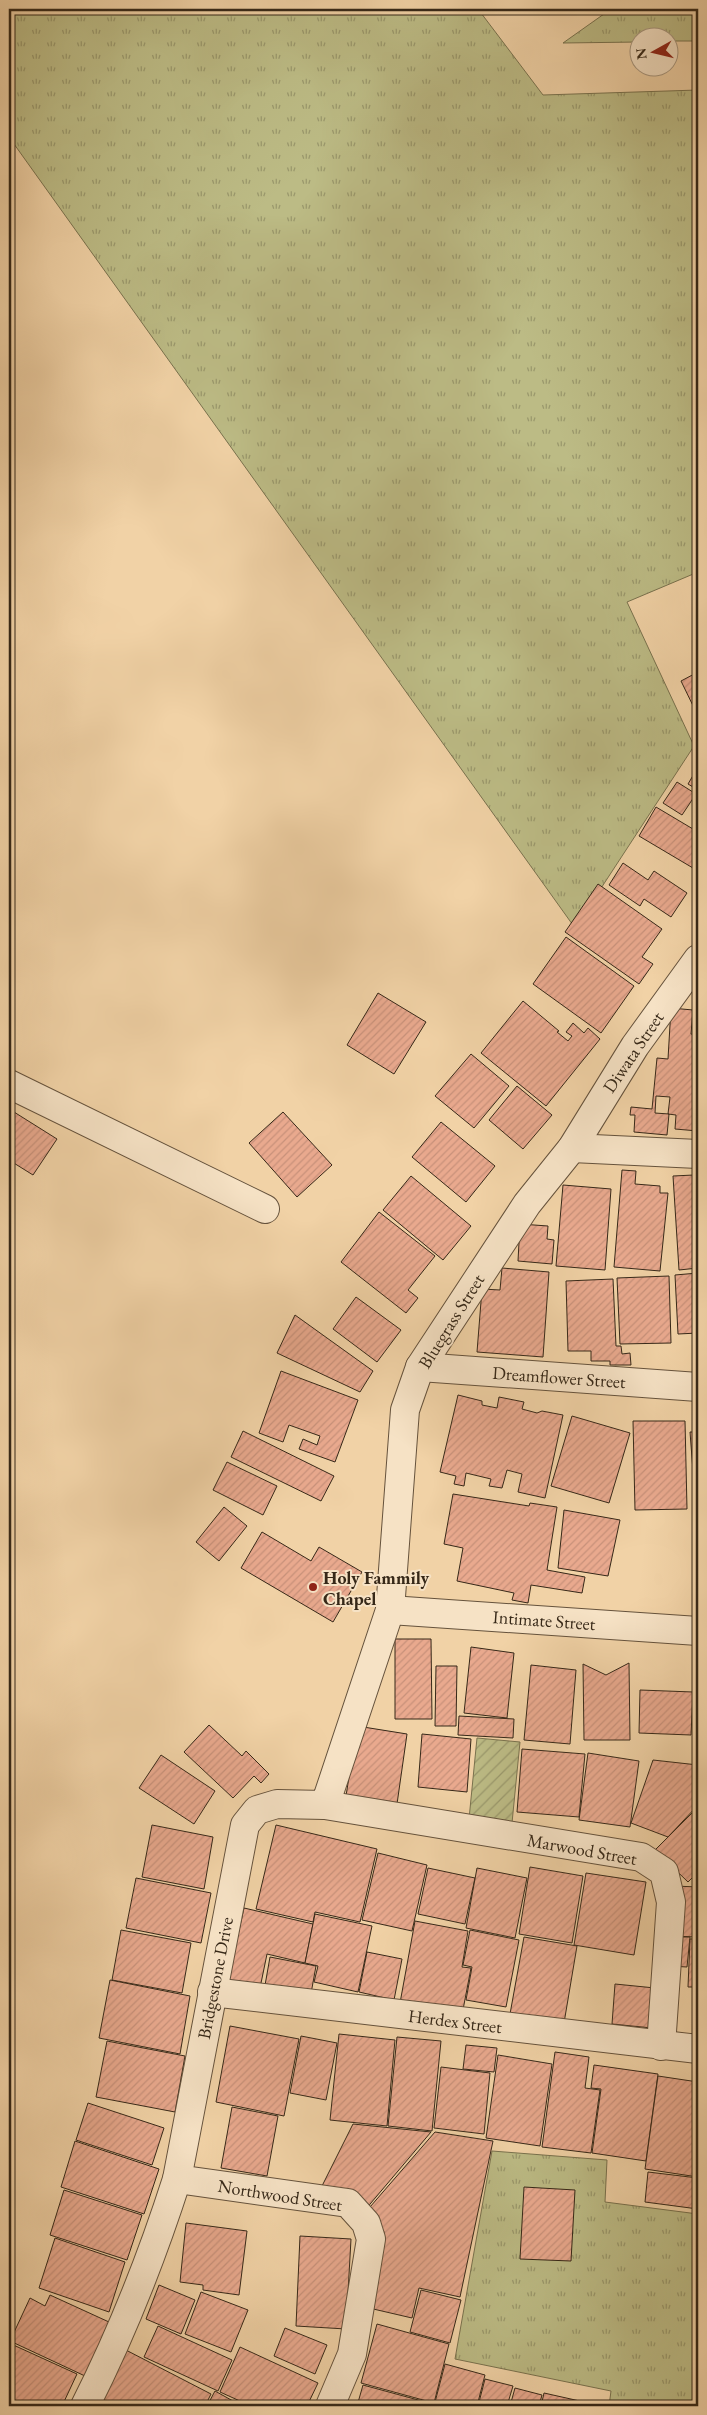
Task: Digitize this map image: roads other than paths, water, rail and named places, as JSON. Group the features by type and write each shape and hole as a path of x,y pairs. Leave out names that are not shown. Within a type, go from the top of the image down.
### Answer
{"street":[{"name":"Diwata Street","path":"572,1148 635,1046 698,959"},
{"path":"9,1084 265,1209"},
{"path":"572,1148 698,1154"},
{"name":"Bluegrass Street","path":"390,1610 405,1410 420,1367 527,1204 572,1148"},
{"name":"Dreamflower Street","path":"420,1367 698,1387"},
{"path":"325,1805 390,1610"},
{"name":"Intimate Street","path":"390,1610 698,1631"},
{"name":"Bridgestone Drive","path":"84,2406 115,2347 163,2223 177,2179 245,1824 257,1810 276,1804 325,1805"},
{"name":"Marwood Street","path":"325,1805 641,1857 664,1872 671,1902 660,2046"},
{"name":"Herdex Street","path":"212,1992 698,2050"},
{"name":"Northwood Street","path":"177,2179 348,2203 366,2223 371,2239 352,2354 330,2406"}],"place":[{"name":"Holy Fammily Chapel","path":"313,1587"}]}
